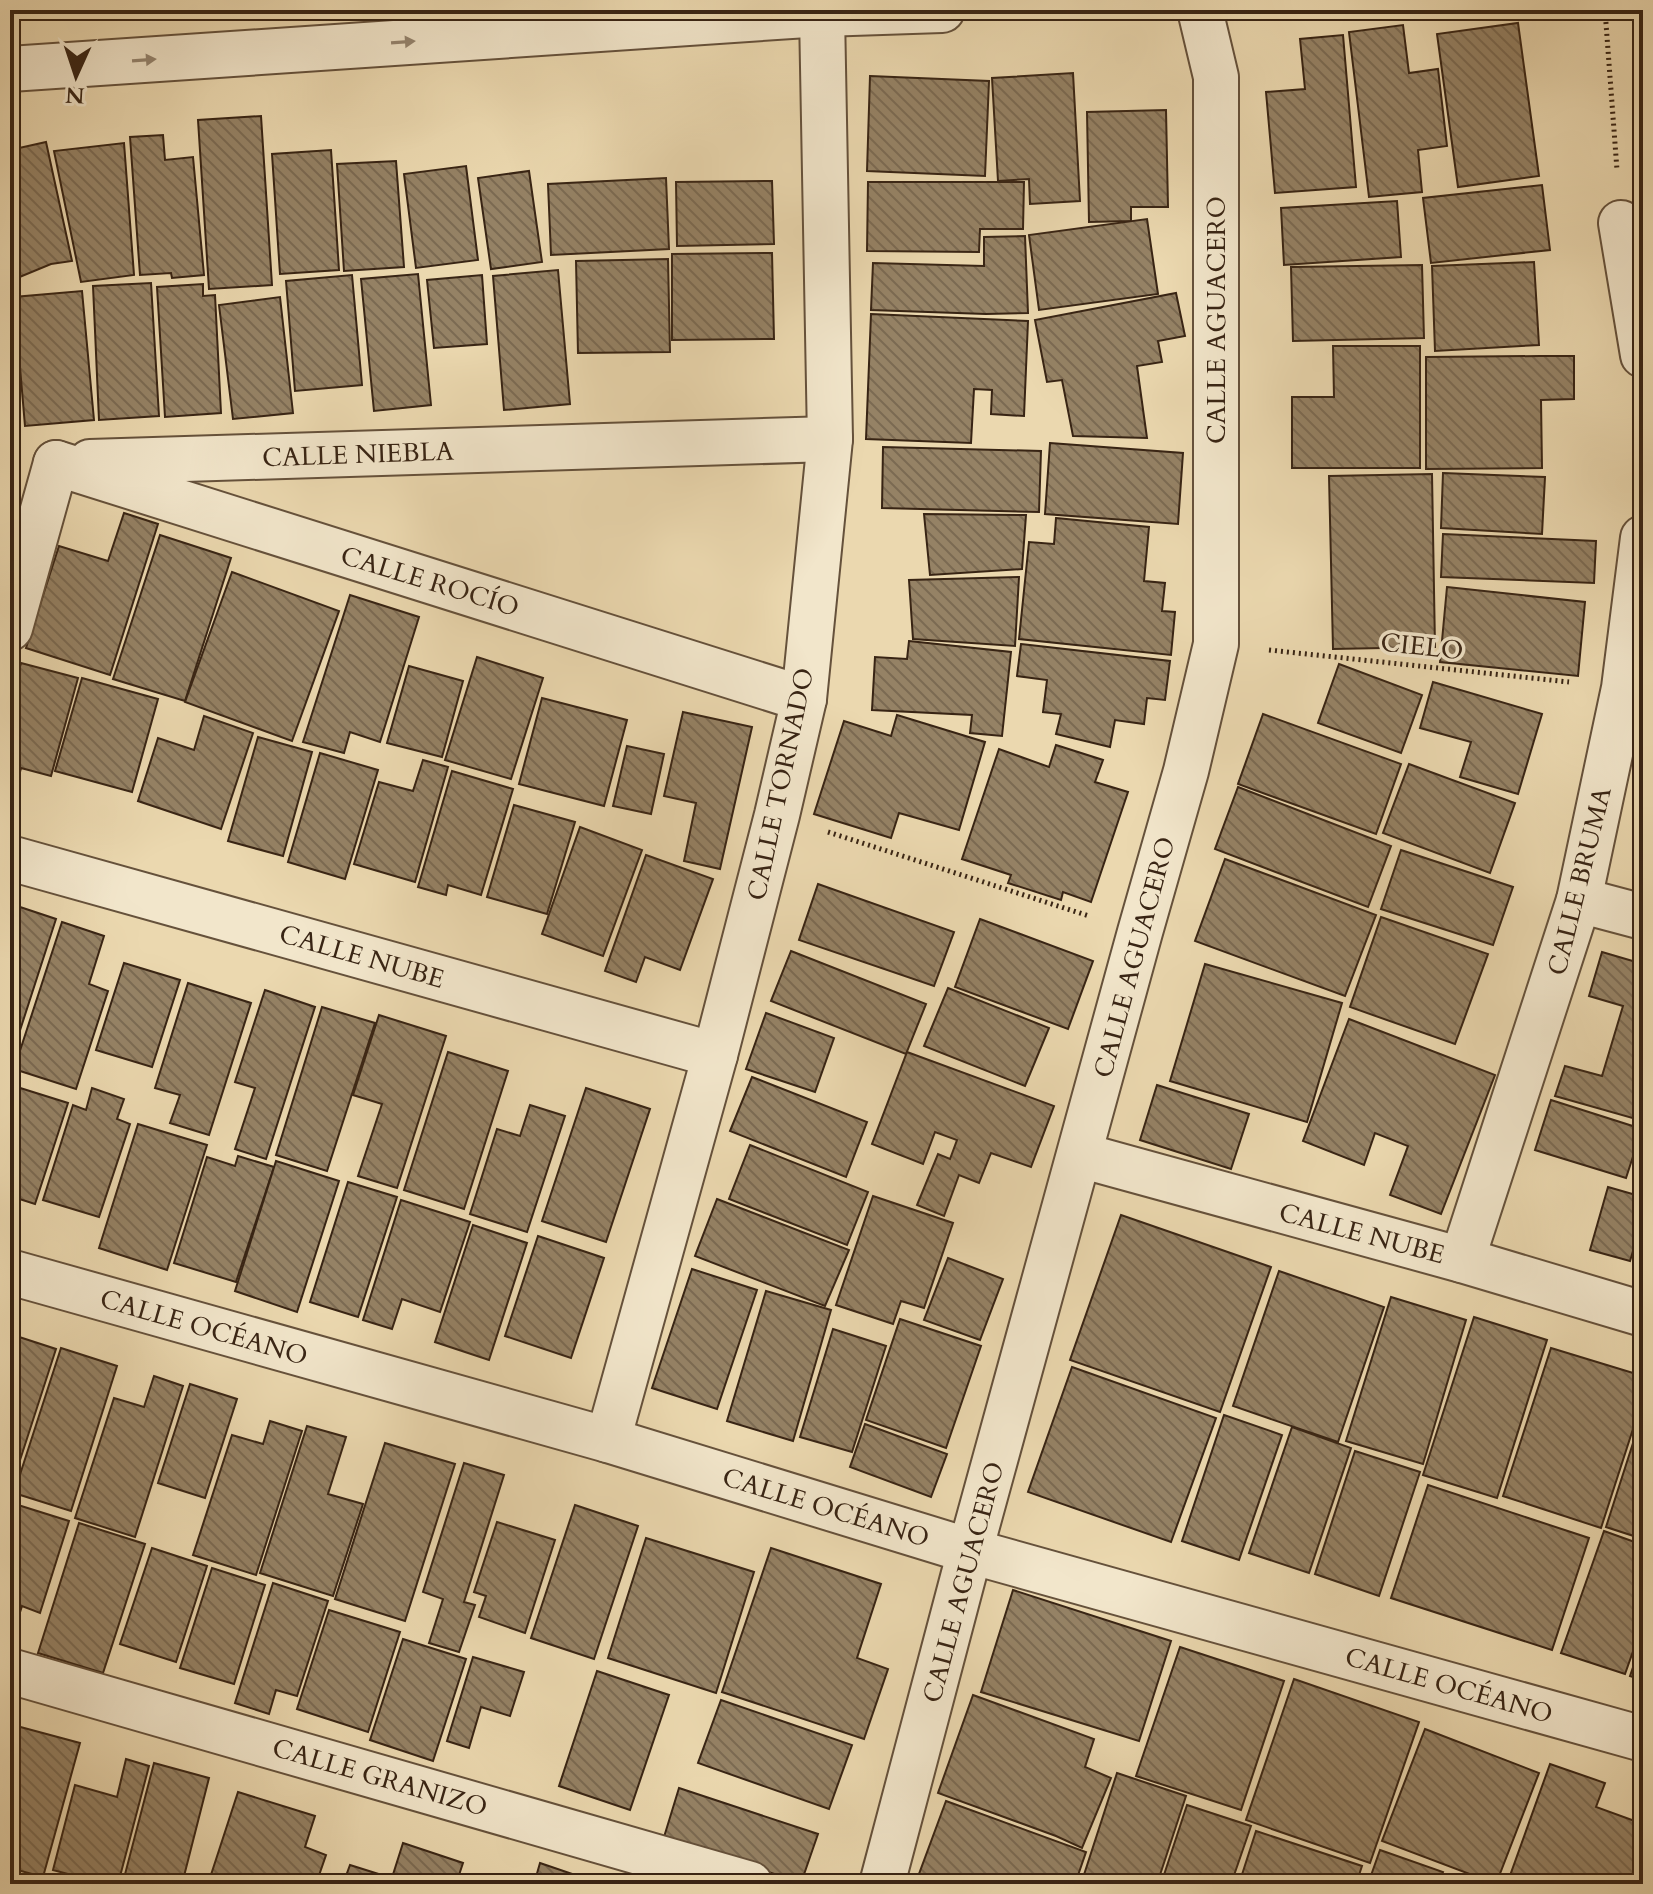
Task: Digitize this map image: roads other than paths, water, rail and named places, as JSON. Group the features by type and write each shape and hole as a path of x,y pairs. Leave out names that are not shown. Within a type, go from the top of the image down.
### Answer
{"street":[{"path":"10,69 822,14 942,10"},
{"name":"CALLE AGUACERO","path":"882,1884 970,1551 1186,771 1216,644 1216,77 1200,10"},
{"name":"CALLE TORNADO","path":"608,1440 715,1055 804,699 830,439 822,14"},
{"path":"1621,223 1643,355"},
{"name":"CALLE NIEBLA","path":"56,463 830,439"},
{"path":"10,628 56,463"},
{"name":"CALLE ROCÍO","path":"56,463 804,699"},
{"name":"CALLE BRUMA","path":"1462,1260 1579,900 1624,688 1643,538"},
{"name":"CALLE NUBE","path":"10,858 715,1055"},
{"path":"1579,900 1643,917"},
{"name":"CALLE NUBE","path":"1080,1155 1462,1260 1643,1314"},
{"name":"CALLE OCÉANO","path":"10,1272 608,1440 970,1551 1643,1739"},
{"name":"CALLE GRANIZO","path":"10,1671 750,1884"}]}
